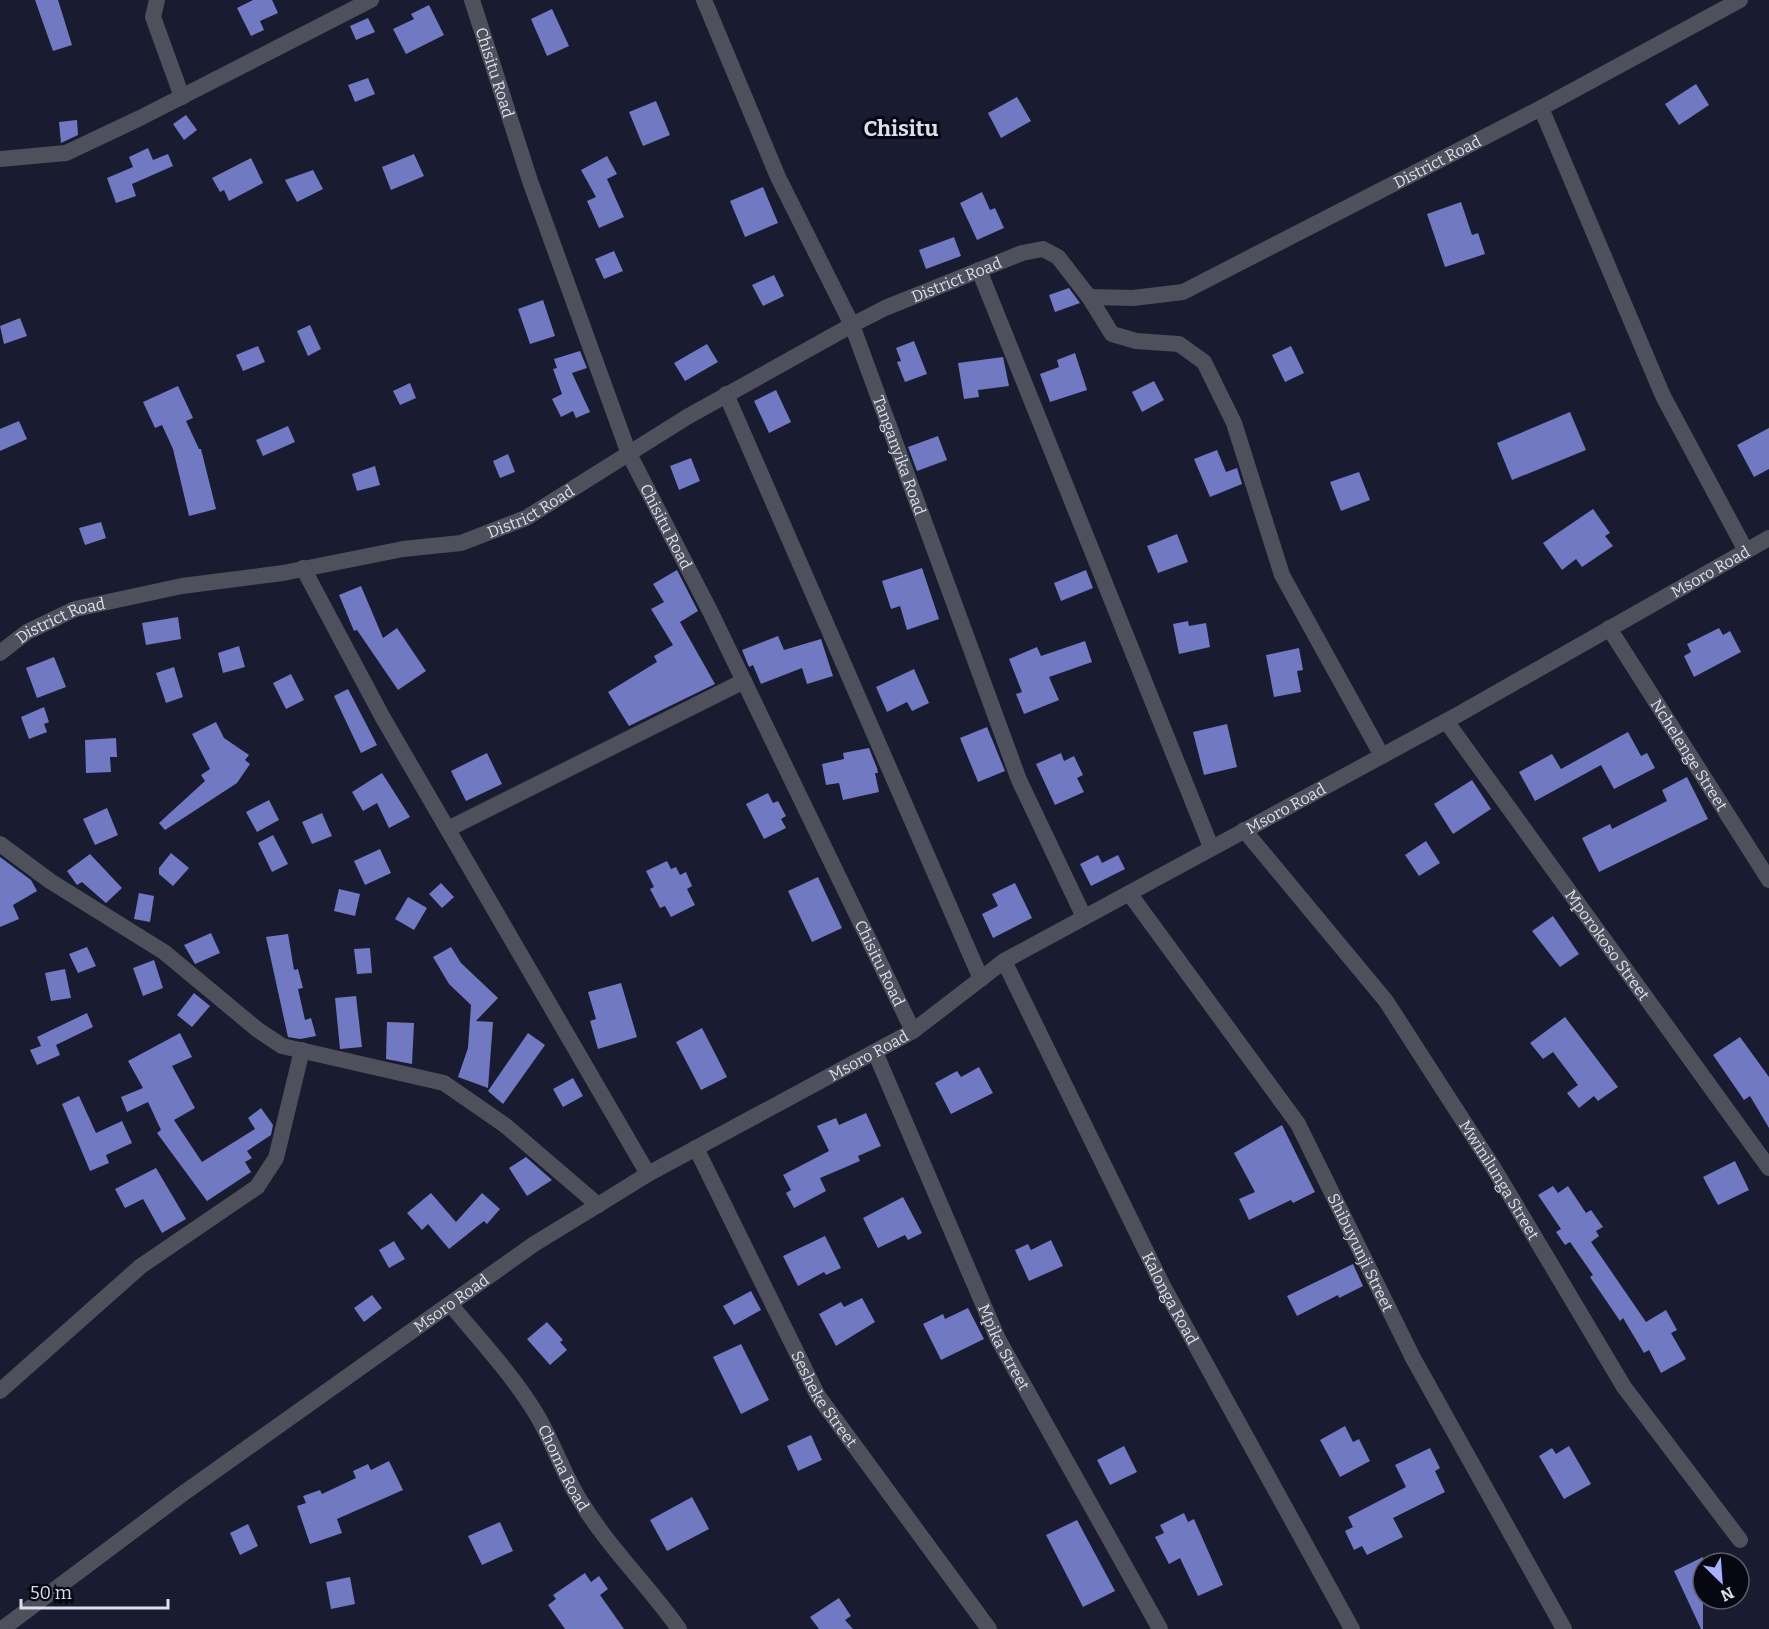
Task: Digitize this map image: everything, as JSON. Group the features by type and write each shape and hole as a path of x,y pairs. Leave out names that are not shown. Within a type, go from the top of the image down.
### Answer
{"street":[{"path":"157,0 153,17 182,97"},
{"path":"0,159 66,153 182,97 345,6 371,0"},
{"name":"Chisitu Road","path":"472,0 531,181 629,454 744,681 913,1031"},
{"name":"Tanganyika Road","path":"704,0 778,177 852,325 1019,780 1084,917"},
{"name":"District Road","path":"0,653 27,632 75,609 182,586 303,568 403,549 461,543 526,518 726,394 852,325 1022,253 1043,249 1058,257 1089,297 1133,298 1183,292 1541,108 1740,0"},
{"path":"1541,108 1663,396 1746,551"},
{"path":"979,270 1211,848"},
{"path":"1089,297 1112,334 1136,341 1179,344 1204,362 1234,423 1282,575 1382,756"},
{"path":"726,394 981,979"},
{"name":"Msoro Road","path":"2,1629 181,1495 534,1244 648,1174 913,1031 1004,961 1382,756 1769,538"},
{"path":"303,568 383,718 648,1174"},
{"name":"Nchelenge Street","path":"1609,628 1769,880"},
{"path":"448,829 744,681"},
{"name":"Mporokoso Street","path":"1446,720 1769,1168"},
{"name":"Mwinilunga Street","path":"1244,830 1386,1001 1493,1167 1624,1387 1740,1540"},
{"path":"0,844 50,881 164,952 258,1030 282,1046 444,1083 506,1126 598,1205"},
{"name":"Shibuyunji Street","path":"1129,893 1298,1124 1413,1358 1564,1629"},
{"name":"Kalonga Road","path":"1004,961 1163,1286 1352,1629"},
{"path":"0,1391 141,1266 257,1187 276,1158 302,1050"},
{"name":"Mpika Street","path":"875,1052 998,1339 1160,1629"},
{"name":"Sesheke Street","path":"696,1148 818,1396 989,1629"},
{"name":"Choma Road","path":"450,1304 507,1372 535,1412 580,1501 600,1531 659,1600 679,1629"}],"building":[{"path":"35,0 58,0 72,45 53,51"},
{"path":"253,0 272,0 278,13 260,21 264,30 251,36 237,8"},
{"path":"429,5 444,35 406,54 393,29 414,19 411,14"},
{"path":"552,9 569,46 547,56 531,19"},
{"path":"368,18 375,32 356,40 350,26"},
{"path":"368,78 375,94 355,102 348,85"},
{"path":"1696,84 1709,105 1679,125 1665,104"},
{"path":"1017,97 1031,121 1001,138 988,113"},
{"path":"656,101 670,135 643,146 629,112"},
{"path":"186,115 197,130 184,140 173,124"},
{"path":"77,120 78,135 61,143 59,122"},
{"path":"148,148 153,160 168,154 173,166 132,184 136,196 116,203 107,178 133,167 129,157"},
{"path":"414,154 424,176 391,190 382,167"},
{"path":"607,156 617,174 607,179 624,217 599,228 587,201 596,197 581,170"},
{"path":"251,158 263,183 229,201 224,190 220,192 212,178"},
{"path":"313,170 323,189 297,202 285,180"},
{"path":"763,187 778,223 745,237 730,201"},
{"path":"982,192 990,210 995,208 1004,228 977,240 960,203"},
{"path":"1461,202 1472,235 1478,233 1485,254 1445,267 1427,214"},
{"path":"954,237 961,256 926,269 919,250"},
{"path":"614,251 623,271 604,279 595,259"},
{"path":"774,275 784,296 763,306 752,285"},
{"path":"1069,288 1080,303 1055,312 1049,295"},
{"path":"543,300 555,336 530,344 518,309"},
{"path":"20,318 27,336 4,344 0,326"},
{"path":"310,325 321,349 308,356 297,331"},
{"path":"914,341 927,374 905,382 897,362 901,361 896,348"},
{"path":"707,344 718,362 685,381 674,363"},
{"path":"258,346 265,362 243,371 236,355"},
{"path":"1291,346 1304,373 1285,382 1272,355"},
{"path":"580,351 587,368 572,373 590,412 576,418 573,411 561,417 552,399 562,394 553,369 557,368 554,359"},
{"path":"1075,353 1087,390 1050,402 1040,374 1059,367 1057,360"},
{"path":"1003,357 1009,386 978,390 979,397 964,399 958,363"},
{"path":"1154,381 1164,400 1142,412 1132,392"},
{"path":"410,383 416,398 400,405 393,391"},
{"path":"178,386 193,418 186,421 201,449 216,509 189,516 173,449 162,425 155,428 143,402"},
{"path":"776,390 791,422 769,433 754,401"},
{"path":"1570,412 1586,450 1512,480 1497,443"},
{"path":"19,421 27,439 0,451 0,429"},
{"path":"288,426 295,442 263,456 256,440"},
{"path":"1769,428 1769,469 1754,477 1737,445"},
{"path":"938,436 947,460 917,471 908,447"},
{"path":"1217,450 1226,472 1237,468 1242,484 1210,497 1194,459"},
{"path":"508,454 515,472 500,478 493,461"},
{"path":"691,458 700,481 679,490 670,466"},
{"path":"375,466 380,485 357,491 352,474"},
{"path":"1359,472 1370,500 1341,511 1330,482"},
{"path":"1593,509 1610,533 1605,536 1613,546 1582,567 1576,559 1562,570 1543,543"},
{"path":"101,522 106,538 85,545 79,528"},
{"path":"1177,534 1188,562 1158,573 1147,546"},
{"path":"922,568 939,619 907,630 900,606 891,609 882,581"},
{"path":"677,570 698,611 680,622 715,684 629,726 608,692 657,662 654,656 673,645 651,609 664,602 653,584"},
{"path":"1086,570 1093,588 1061,601 1054,583"},
{"path":"361,586 383,638 397,628 426,671 398,690 357,630 354,631 339,595"},
{"path":"178,617 181,639 146,645 142,623"},
{"path":"1188,621 1189,626 1206,623 1210,647 1179,654 1173,624"},
{"path":"1719,628 1723,635 1730,631 1741,652 1694,677 1684,656 1691,652 1687,644"},
{"path":"778,636 784,650 821,639 833,676 807,684 802,668 761,684 753,665 749,667 742,650"},
{"path":"1085,641 1092,662 1049,677 1059,700 1024,714 1016,694 1022,692 1009,659 1037,647 1041,656"},
{"path":"239,646 245,667 223,673 218,653"},
{"path":"1299,648 1303,670 1297,671 1301,692 1274,697 1266,655"},
{"path":"54,657 66,687 37,698 26,668"},
{"path":"174,667 183,697 166,703 156,673"},
{"path":"914,669 929,703 912,711 907,702 887,712 876,687"},
{"path":"291,674 304,700 286,709 273,683"},
{"path":"348,689 377,745 361,753 334,696"},
{"path":"44,707 49,722 44,724 47,732 29,739 21,717"},
{"path":"216,722 224,738 249,755 245,760 250,764 237,783 165,830 159,823 205,781 201,775 210,769 192,734"},
{"path":"1227,724 1237,767 1204,775 1193,732"},
{"path":"987,727 1005,771 978,782 960,738"},
{"path":"1628,732 1641,756 1647,753 1655,768 1614,789 1601,765 1535,801 1519,772 1552,754 1561,769"},
{"path":"116,738 117,757 110,757 111,772 86,773 85,740"},
{"path":"869,748 877,768 878,773 875,773 879,792 843,800 839,783 826,785 822,764 844,759 843,753"},
{"path":"487,753 502,784 466,801 451,771"},
{"path":"1061,753 1064,761 1074,756 1083,775 1077,778 1084,792 1055,805 1036,764"},
{"path":"382,773 410,817 389,828 377,803 363,811 352,792"},
{"path":"1687,777 1708,819 1599,872 1582,838 1610,824 1612,829 1667,801 1662,790"},
{"path":"1472,780 1491,809 1453,834 1434,804"},
{"path":"768,793 773,803 778,801 786,816 781,819 786,828 764,839 746,804"},
{"path":"269,800 279,820 257,832 246,812"},
{"path":"107,808 118,835 95,845 83,819"},
{"path":"322,813 332,836 312,844 302,822"},
{"path":"273,835 288,864 272,872 258,843"},
{"path":"1426,841 1440,863 1419,876 1405,855"},
{"path":"380,849 391,873 365,885 354,861"},
{"path":"171,853 189,868 173,886 159,874 159,868"},
{"path":"90,854 122,888 106,903 82,882 77,885 67,871"},
{"path":"1098,855 1102,863 1118,855 1125,869 1091,886 1080,864"},
{"path":"0,857 31,880 37,891 13,905 19,919 0,927"},
{"path":"667,861 671,869 676,867 680,875 686,872 692,886 687,889 695,905 671,917 665,906 660,908 650,889 654,887 646,871"},
{"path":"818,877 842,928 812,942 788,891"},
{"path":"441,883 454,897 442,908 429,894"},
{"path":"1015,883 1032,918 993,938 982,914 998,906 992,894"},
{"path":"339,889 360,894 355,916 334,911"},
{"path":"139,893 154,896 150,922 134,919"},
{"path":"408,897 427,908 414,930 395,919"},
{"path":"1553,916 1579,954 1560,967 1532,931"},
{"path":"211,933 220,953 195,964 184,945"},
{"path":"288,934 294,970 298,969 303,988 298,989 305,1020 311,1018 316,1036 300,1039 288,1037 266,937"},
{"path":"87,947 96,966 78,973 69,954"},
{"path":"451,947 461,963 498,998 476,1021 493,1022 488,1088 458,1077 468,1048 471,1005 449,984 433,957"},
{"path":"370,948 372,973 357,974 354,949"},
{"path":"154,960 163,988 143,996 133,968"},
{"path":"65,969 71,998 51,1001 45,973"},
{"path":"621,983 637,1037 598,1049 590,1021 596,1019 588,992"},
{"path":"194,993 210,1006 192,1027 177,1015"},
{"path":"356,996 362,1047 340,1049 335,998"},
{"path":"87,1013 93,1027 56,1045 60,1055 37,1065 30,1050 41,1046 37,1037"},
{"path":"1565,1017 1618,1087 1598,1101 1594,1096 1579,1108 1567,1093 1578,1085 1553,1052 1543,1059 1530,1043"},
{"path":"387,1022 414,1023 412,1064 386,1059"},
{"path":"702,1028 727,1077 701,1090 676,1042"},
{"path":"180,1033 192,1057 172,1066 195,1108 174,1120 202,1162 255,1129 248,1118 261,1108 273,1125 271,1135 247,1151 252,1158 245,1162 251,1172 207,1201 157,1133 161,1130 148,1102 127,1112 121,1097 143,1088 128,1061"},
{"path":"528,1033 545,1045 503,1104 488,1091"},
{"path":"1740,1037 1769,1077 1769,1128 1750,1096 1744,1100 1713,1055"},
{"path":"979,1067 993,1093 951,1114 935,1083 957,1071 961,1077"},
{"path":"573,1078 583,1096 563,1107 553,1089"},
{"path":"79,1096 96,1133 122,1121 132,1143 106,1155 109,1163 90,1171 62,1104"},
{"path":"866,1113 881,1146 858,1156 860,1161 820,1178 826,1191 794,1208 786,1193 791,1190 783,1175 829,1151 817,1126 836,1118 839,1125"},
{"path":"1282,1125 1315,1192 1293,1203 1291,1200 1249,1220 1239,1199 1255,1192 1234,1153"},
{"path":"526,1157 552,1180 527,1196 509,1168"},
{"path":"1735,1161 1749,1190 1718,1205 1703,1177"},
{"path":"156,1168 186,1219 162,1233 143,1199 125,1208 115,1189"},
{"path":"1553,1186 1558,1193 1568,1186 1586,1213 1591,1210 1603,1227 1596,1231 1599,1236 1591,1242 1646,1322 1666,1310 1677,1330 1671,1333 1686,1359 1661,1373 1649,1350 1644,1353 1623,1318 1620,1321 1590,1277 1593,1275 1570,1242 1565,1245 1556,1232 1561,1229 1538,1195"},
{"path":"431,1193 456,1222 482,1193 500,1209 487,1224 484,1221 449,1249 428,1224 422,1230 407,1213"},
{"path":"903,1197 922,1233 908,1240 905,1235 878,1248 863,1218"},
{"path":"825,1236 841,1268 826,1275 824,1272 798,1286 783,1256"},
{"path":"1051,1240 1063,1266 1029,1281 1015,1250 1028,1244 1031,1250"},
{"path":"394,1241 405,1259 389,1268 379,1250"},
{"path":"1353,1264 1363,1286 1339,1298 1338,1295 1297,1316 1287,1296"},
{"path":"751,1291 761,1310 734,1325 723,1306"},
{"path":"372,1295 382,1308 364,1322 354,1308"},
{"path":"862,1298 875,1322 836,1346 819,1314 841,1302 844,1307"},
{"path":"968,1308 984,1339 941,1360 923,1324 943,1314 945,1319"},
{"path":"547,1322 563,1340 560,1342 567,1350 550,1365 527,1339"},
{"path":"741,1344 769,1400 741,1414 713,1357"},
{"path":"1345,1426 1353,1442 1359,1439 1370,1461 1340,1477 1320,1440"},
{"path":"811,1435 822,1460 798,1471 787,1446"},
{"path":"1124,1446 1137,1472 1110,1485 1097,1460"},
{"path":"1569,1446 1591,1484 1564,1499 1539,1456 1552,1448 1556,1454"},
{"path":"1430,1448 1440,1468 1435,1471 1445,1492 1393,1518 1403,1537 1367,1555 1362,1546 1354,1550 1345,1531 1353,1527 1348,1517 1406,1487 1395,1465"},
{"path":"389,1461 403,1490 337,1519 342,1533 310,1544 297,1506 306,1503 303,1496 320,1490 322,1494 356,1478 353,1471 368,1464 371,1470"},
{"path":"692,1497 709,1529 667,1551 650,1520"},
{"path":"1184,1513 1188,1522 1194,1519 1223,1585 1198,1596 1180,1558 1169,1564 1155,1537 1164,1533 1160,1525"},
{"path":"1077,1520 1115,1591 1083,1607 1046,1535"},
{"path":"500,1522 513,1551 482,1565 468,1536"},
{"path":"248,1524 258,1546 240,1555 230,1533"},
{"path":"1691,1563 1691,1608 1674,1571"},
{"path":"585,1573 591,1582 599,1576 608,1589 600,1595 624,1629 565,1629 548,1605 556,1599 553,1595"},
{"path":"350,1577 355,1604 331,1609 326,1582"},
{"path":"839,1598 851,1616 845,1620 853,1629 819,1629 810,1617"},
{"path":"1693,1611 1703,1611 1703,1629"}],"district":[{"name":"Chisitu","path":"901,128"}]}
